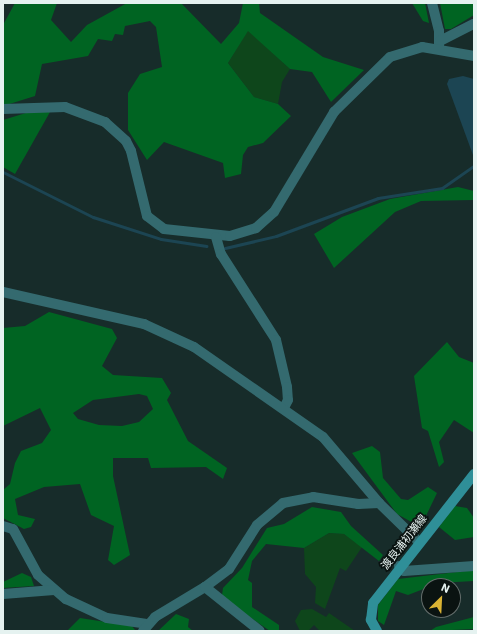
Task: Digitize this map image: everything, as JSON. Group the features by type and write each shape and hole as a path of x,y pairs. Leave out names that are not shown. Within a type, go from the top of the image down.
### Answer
{"main road":[{"name":"渡良浦初瀬線","path":"375,631 371,620 373,603 418,541 474,474"}],"street":[{"path":"432,3 439,44"},
{"path":"3,109 65,106 105,122 126,141 131,151 147,216 164,229 216,237 244,233 265,222 301,171 334,112 390,57 413,48 439,44 474,24"},
{"path":"439,44 474,56"},
{"path":"216,237 221,254 276,340 287,387 288,400 284,408"},
{"path":"3,292 118,318 169,334 284,408 341,455 379,502 418,541"},
{"path":"3,526 18,535 38,575 54,590 107,618 145,628 205,587 229,568 258,525 283,503 313,497 358,504 379,502"},
{"path":"399,566 404,571 474,566"},
{"path":"205,587 260,631"},
{"path":"3,594 54,590"}],"green space":[{"path":"15,3 57,3 51,20 71,42 87,25 127,3 181,3 221,44 239,23 243,3 259,3 260,13 323,57 364,70 331,102 312,72 290,69 248,31 228,63 254,97 278,104 291,116 263,143 248,147 243,155 241,174 225,178 223,163 164,142 147,160 128,130 128,93 140,74 162,67 156,27 150,21 125,26 123,35 115,34 112,41 98,39 88,56 42,64 35,96 3,106 3,25"},
{"path":"412,3 425,3 429,23 423,21"},
{"path":"440,3 474,3 474,15 451,29 445,29"},
{"path":"248,30 290,69 282,82 278,104 254,97 228,63"},
{"path":"29,112 50,112 15,174 3,167 3,120"},
{"path":"458,187 474,191 474,200 421,201 395,212 334,268 314,234 342,217 390,199"},
{"path":"49,312 112,329 117,338 102,366 113,375 162,378 171,393 167,400 188,441 227,468 223,479 206,467 151,468 148,458 113,458 113,476 130,555 114,565 108,560 114,526 91,515 80,484 44,487 15,499 18,515 35,519 31,527 24,529 3,518 3,490 10,484 15,463 21,451 42,443 51,430 40,408 3,426 3,328 25,326","holes":["139,394 147,396 153,409 139,422 122,426 99,425 78,419 73,413 93,400"]},
{"path":"447,342 459,357 474,363 474,433 454,420 439,442 444,462 439,467 428,431 422,428 414,376"},
{"path":"372,446 380,452 383,478 401,499 408,500 428,487 437,493 425,518 417,525 397,514 352,453"},
{"path":"455,506 467,508 474,518 474,537 455,540 439,527"},
{"path":"312,507 341,512 351,526 383,555 379,561 344,534 329,533 304,548 266,544 252,561 248,580 252,583 252,607 279,625 279,631 270,631 228,602 222,595 223,588 242,568 267,528 284,524"},
{"path":"329,533 344,534 362,547 346,571 340,568 325,609 315,603 316,587 305,574 304,548"},
{"path":"474,570 474,581 461,582 461,578 421,578 421,590 408,595 396,591 384,625 378,621 378,605 398,579"},
{"path":"22,573 31,577 34,586 3,588 3,582"},
{"path":"312,609 326,617 329,613 355,631 320,631 314,625 308,631 300,631 295,621 301,610"},
{"path":"176,614 189,619 188,627 193,631 158,631"},
{"path":"474,617 474,629 430,631 436,627"},
{"path":"80,618 132,626 135,630 67,631"}],"water":[{"path":"463,76 474,79 473,155 447,84 449,79"}],"waterway":[{"path":"225,248 276,236 378,198 442,188 474,166"},
{"path":"3,172 93,217 161,239 206,246"}]}
